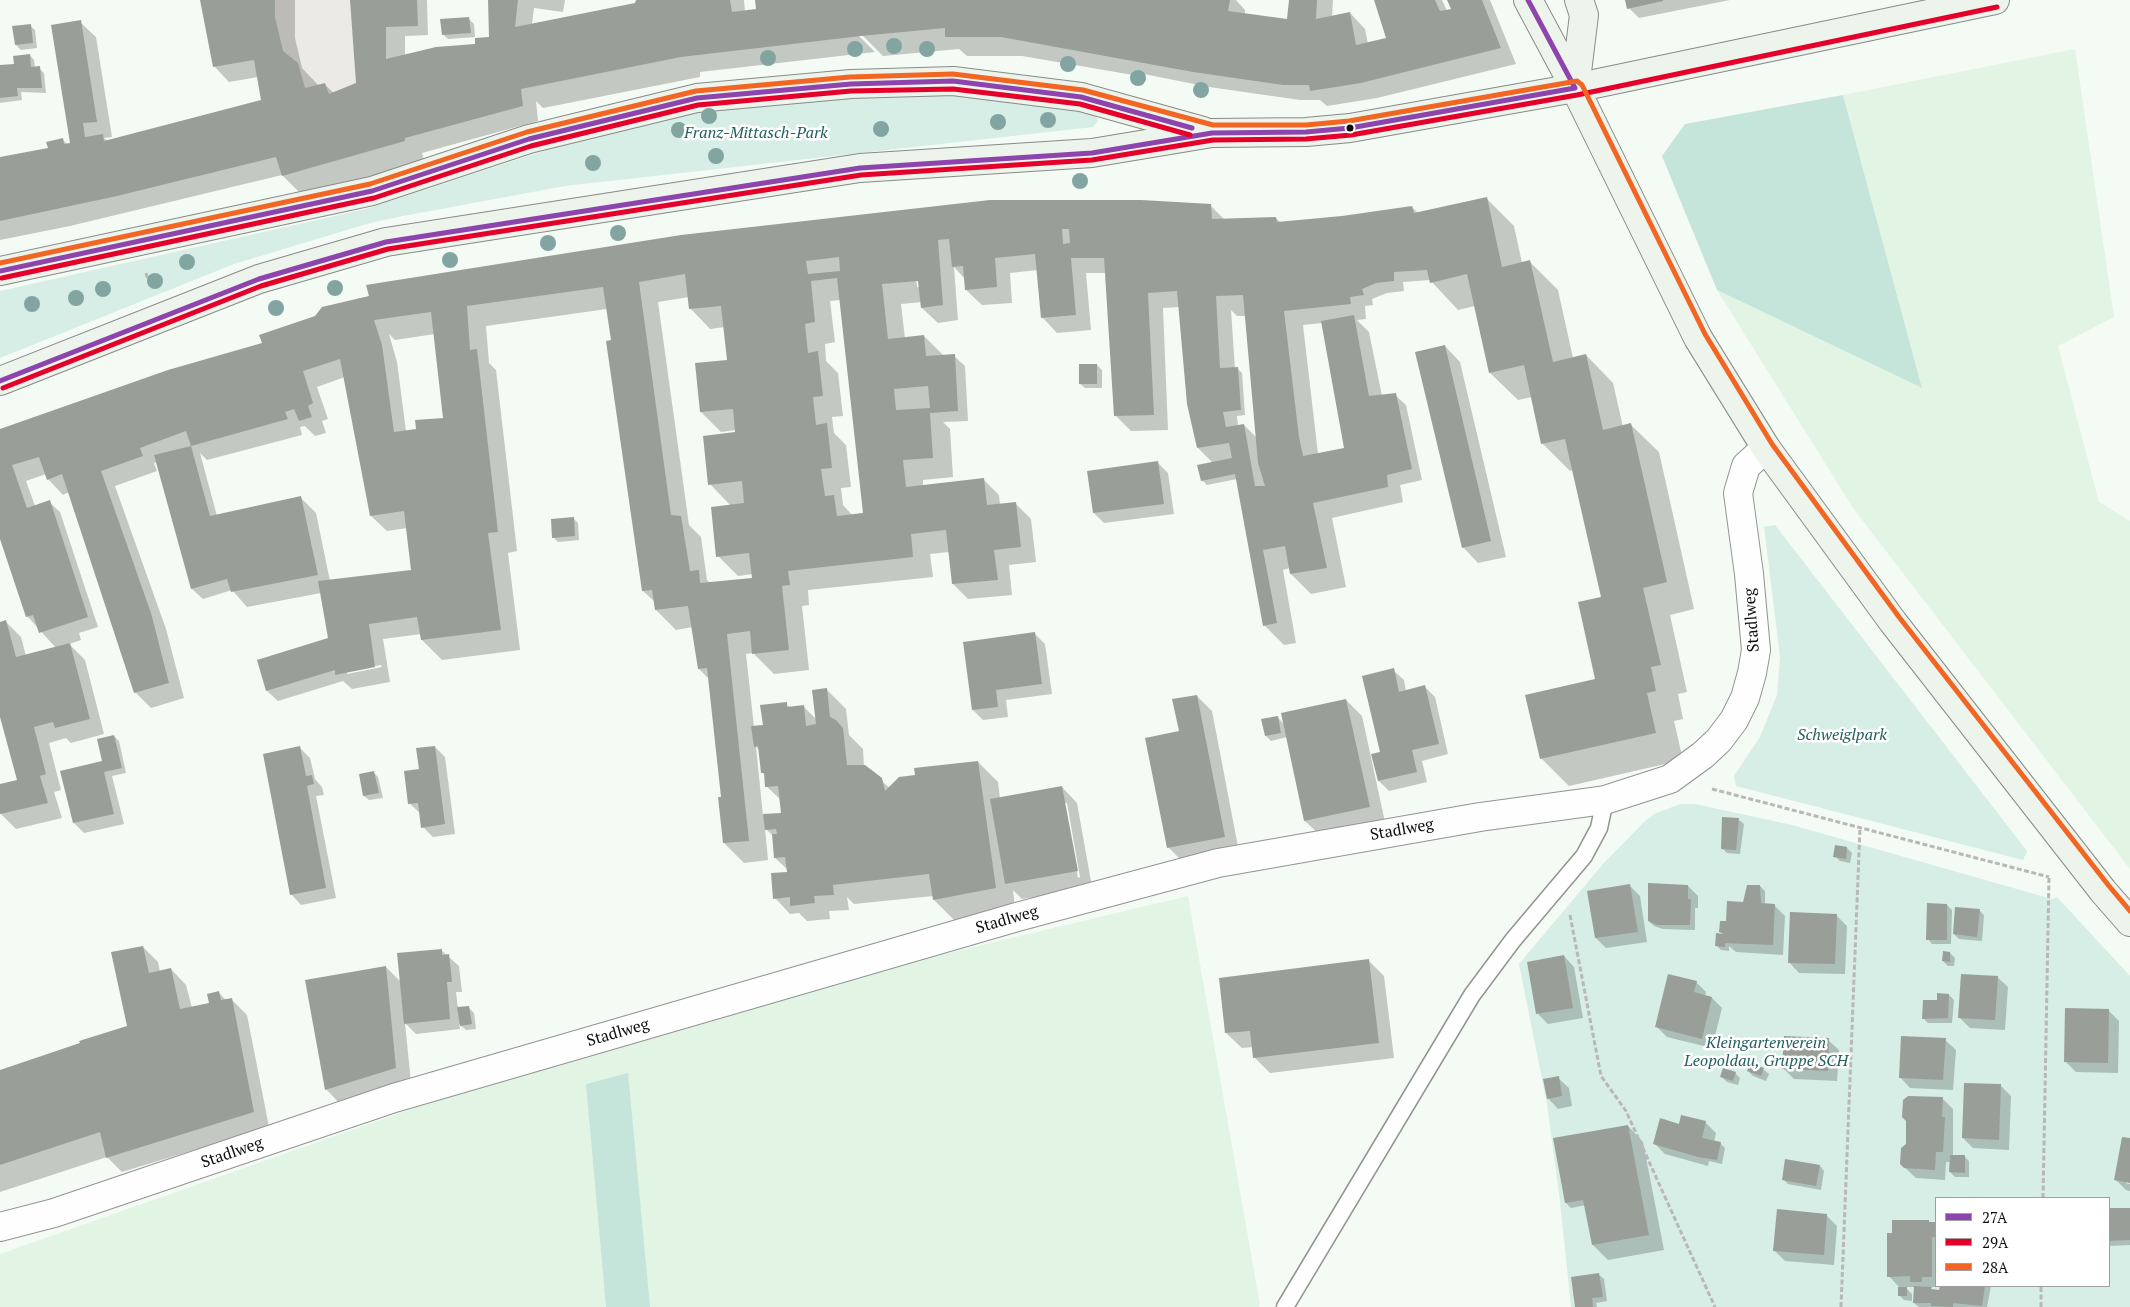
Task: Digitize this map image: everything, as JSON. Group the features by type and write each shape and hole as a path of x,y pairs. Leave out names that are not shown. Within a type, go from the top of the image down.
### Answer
{"street":[{"path":"1528,0 1575,88 1698,338 1766,448 1893,622 2103,891 2130,922"},
{"path":"1575,88 1584,15 1579,0"},
{"path":"0,382 259,279 386,242 860,168 1092,153 1212,133 1306,132 1350,128 1575,88 1984,1"},
{"path":"0,271 372,191 529,139 697,98 851,84 953,81 1081,97 1212,133"},
{"name":"Stadlweg","path":"0,1228 54,1213 394,1098 1017,917 1218,863 1480,817 1605,800 1670,778 1703,755 1719,740 1734,720 1746,698 1756,650 1749,574 1738,494 1746,466 1766,448"}],"lane":[{"path":"1285,1307 1472,995 1513,940 1584,856 1600,828 1605,800"}],"path":[{"path":"136,242 161,318"},
{"path":"1670,778 2103,891"},
{"path":"1841,1307 1860,828"},
{"path":"2043,1197 2049,877"},
{"path":"1563,881 1601,1076 1626,1111 1715,1307"},
{"path":"2041,1307 2042,1287"}],"shaded area":[{"path":"244,0 385,0 386,59 405,138 282,176 261,100"},
{"path":"1843,95 1922,388 1717,290 1662,156 1685,124"},
{"path":"628,1073 650,1307 606,1307 586,1084"}],"green space":[{"path":"2075,49 2114,317 2058,346 2099,502 2130,521 2130,869 1853,508 1717,290 1922,388 1843,95"},
{"name":"Franz-Mittasch-Park","path":"927,91 1095,114 1098,121 1093,127 565,186 370,223 234,264 0,358 0,291 366,209 614,128 740,104"},
{"name":"Schweiglpark","path":"1775,525 2027,851 2023,860 1736,786 1734,776 1760,737 1777,695 1780,657 1764,527"},
{"name":"Kleingartenverein Leopoldau, Gruppe SCH","path":"1681,804 1695,804 1792,825 2052,899 2057,897 2130,976 2130,1307 1571,1307 1560,1201 1547,1104 1519,964 1603,864 1645,821 1656,813"},
{"path":"1188,896 1259,1307 0,1307 0,1254 658,1022"}],"building":[{"path":"200,0 275,0 275,17 283,51 298,63 305,88 325,83 329,94 356,83 350,0 417,0 418,26 386,27 386,59 436,47 475,44 475,38 489,37 488,0 518,0 515,27 635,3 636,0 730,0 732,12 756,9 755,0 1230,0 1228,11 1287,19 1289,0 1317,0 1316,19 1350,12 1356,45 1386,38 1374,0 1435,0 1440,11 1451,9 1447,0 1482,0 1501,48 1361,83 1310,91 1309,85 1283,85 1193,72 1001,37 945,37 945,28 861,36 681,57 521,89 523,106 405,138 405,141 282,176 276,157 117,196 0,221 0,157 48,148 46,142 63,138 64,144 70,143 51,25 81,20 97,122 83,123 85,137 103,134 104,141 261,100 254,60 213,67"},
{"path":"1625,0 1663,0 1663,1 1627,9"},
{"path":"469,17 471,33 442,35 440,19"},
{"path":"31,24 33,43 15,45 12,26"},
{"path":"30,54 31,67 40,66 42,88 17,88 18,96 0,98 0,65 14,64 13,56"},
{"path":"1487,197 1502,267 1530,260 1553,362 1586,354 1603,430 1631,423 1667,582 1643,588 1661,665 1651,667 1656,691 1647,693 1656,733 1540,759 1525,695 1595,679 1578,602 1601,597 1565,439 1541,444 1524,365 1489,373 1467,274 1430,283 1427,270 1394,272 1394,281 1376,283 1362,289 1364,295 1350,297 1351,304 1284,311 1303,456 1344,448 1321,321 1354,315 1369,396 1396,393 1412,469 1387,475 1388,487 1313,503 1327,568 1290,574 1285,546 1263,550 1277,623 1263,626 1235,474 1201,481 1197,465 1232,458 1229,443 1197,448 1187,404 1177,291 1148,293 1154,415 1114,416 1104,258 1071,258 1076,315 1041,318 1035,254 995,258 997,287 965,290 963,266 952,267 949,239 938,240 943,305 921,308 918,281 882,284 888,339 924,335 926,356 955,354 958,411 930,413 933,458 903,460 906,487 984,478 987,505 1016,502 1021,547 994,550 998,580 952,584 946,530 911,534 913,557 788,571 790,585 782,586 789,650 752,654 750,631 727,634 749,841 723,843 718,797 721,797 707,668 698,669 688,606 655,610 652,590 642,591 606,341 611,340 603,287 467,306 470,350 477,349 498,532 488,533 501,630 421,640 417,617 369,624 375,667 335,675 335,670 266,691 257,660 328,638 318,581 411,570 404,511 370,516 340,359 303,371 313,403 308,406 312,417 299,421 294,409 285,412 288,419 191,446 186,431 140,448 143,456 101,471 151,613 169,683 134,693 62,474 47,480 39,457 12,465 27,508 50,500 88,617 39,633 33,615 26,617 0,539 0,429 168,370 262,343 259,335 315,316 322,307 369,296 366,285 681,235 990,200 1141,200 1211,204 1212,219 1276,217 1277,222 1342,216 1412,206 1414,213","holes":["1062,229 1069,229 1070,243 1063,244","839,257 840,271 808,274 806,261","685,274 689,309 721,306 727,360 695,363 700,412 733,409 735,432 703,436 708,485 742,481 744,503 711,507 716,557 749,553 752,578 700,583 699,570 690,571 681,516 671,515 639,282","837,278 863,513 837,516 834,495 825,496 821,469 832,468 827,423 816,425 813,397 823,396 818,351 808,353 805,324 815,322 811,281","1243,295 1258,463 1265,486 1255,486 1244,424 1226,427 1223,412 1241,410 1238,367 1220,368 1216,296","431,312 443,418 415,420 416,429 394,432 382,345 374,320","928,386 930,408 896,410 894,389"]},
{"path":"1445,345 1491,541 1462,548 1415,352"},
{"path":"1079,364 1097,364 1097,384 1079,384"},
{"path":"191,446 210,516 301,496 318,575 231,592 227,579 191,589 154,455"},
{"path":"1158,461 1164,504 1093,513 1087,471"},
{"path":"574,517 575,536 552,538 551,519"},
{"path":"6,620 16,657 70,643 90,719 55,728 53,722 34,727 46,774 40,776 48,803 0,814 0,784 17,780 0,717 0,622"},
{"path":"1035,632 1042,684 996,690 998,707 972,710 963,642"},
{"path":"1394,668 1399,692 1425,685 1439,744 1412,750 1417,772 1378,781 1371,754 1380,752 1362,676"},
{"path":"827,688 830,717 836,720 843,728 847,765 865,765 882,778 885,791 899,777 915,775 914,768 978,761 996,888 933,900 929,874 833,885 834,895 814,896 815,903 790,906 790,897 773,899 771,873 787,872 785,857 774,858 772,834 777,834 776,829 765,830 763,814 781,813 778,786 765,787 764,773 761,773 758,746 754,747 751,726 763,725 760,705 787,702 787,707 804,705 806,726 816,724 812,690"},
{"path":"1197,695 1225,837 1167,848 1145,738 1179,731 1172,699"},
{"path":"1346,699 1370,807 1304,821 1281,713"},
{"path":"1278,716 1281,733 1265,736 1261,719"},
{"path":"114,735 122,768 104,772 114,814 73,823 60,771 102,761 97,739"},
{"path":"300,746 306,776 312,775 314,784 307,786 326,888 290,895 263,754"},
{"path":"435,746 445,824 421,828 418,803 408,804 404,771 419,769 416,748"},
{"path":"374,771 379,793 363,796 359,774"},
{"path":"1062,786 1078,871 1005,884 990,799"},
{"path":"1722,817 1739,818 1736,850 1721,849"},
{"path":"1835,845 1847,847 1846,859 1833,857"},
{"path":"1648,883 1688,885 1688,899 1691,899 1690,925 1657,925 1648,921"},
{"path":"1630,884 1638,932 1595,938 1587,891"},
{"path":"1747,885 1760,885 1761,903 1775,904 1773,945 1725,943 1725,947 1715,946 1716,933 1725,934 1719,932 1720,921 1726,921 1727,901 1743,902"},
{"path":"1927,903 1947,904 1947,940 1926,940"},
{"path":"1955,907 1980,909 1977,937 1953,934"},
{"path":"1790,912 1837,914 1835,964 1788,963"},
{"path":"143,946 149,973 171,968 180,1009 209,1003 207,994 219,991 221,1000 232,998 254,1112 106,1158 100,1132 0,1165 0,1070 80,1043 79,1041 127,1026 111,952"},
{"path":"442,949 442,955 449,954 452,982 447,982 450,1019 404,1024 397,953"},
{"path":"1943,951 1950,952 1950,962 1942,961"},
{"path":"1564,955 1573,1008 1536,1014 1527,962"},
{"path":"1369,959 1379,1043 1253,1058 1250,1031 1225,1033 1219,978"},
{"path":"386,966 396,1068 325,1090 305,980"},
{"path":"1668,974 1697,981 1694,992 1712,997 1702,1039 1655,1027"},
{"path":"1961,974 1998,976 1995,1020 1958,1018"},
{"path":"1937,993 1949,994 1948,1018 1922,1019 1923,1000 1937,1000"},
{"path":"469,1006 472,1024 460,1026 457,1007"},
{"path":"2065,1008 2109,1009 2108,1063 2064,1062"},
{"path":"1784,1036 1829,1038 1828,1071 1782,1069"},
{"path":"1901,1036 1946,1038 1943,1080 1899,1078"},
{"path":"1750,1063 1764,1068 1761,1076 1747,1071"},
{"path":"1723,1068 1736,1072 1733,1081 1720,1077"},
{"path":"1559,1076 1562,1096 1547,1099 1543,1079"},
{"path":"1964,1083 2001,1084 1999,1140 1962,1138"},
{"path":"1908,1096 1943,1097 1942,1117 1945,1117 1943,1152 1936,1152 1935,1170 1904,1168 1900,1164 1901,1148 1906,1144 1906,1121 1902,1117 1903,1100"},
{"path":"1681,1115 1706,1121 1702,1138 1721,1142 1717,1160 1698,1157 1653,1144 1660,1118 1679,1124"},
{"path":"1628,1125 1649,1235 1592,1245 1583,1200 1565,1203 1553,1138"},
{"path":"2122,1137 2130,1138 2130,1183 2114,1180"},
{"path":"1950,1155 1965,1155 1965,1173 1949,1172"},
{"path":"1785,1159 1820,1165 1816,1186 1782,1180"},
{"path":"2110,1208 2130,1208 2130,1240 2110,1241"},
{"path":"1777,1209 1827,1214 1824,1255 1773,1251"},
{"path":"1892,1220 1929,1220 1929,1222 1935,1222 1935,1237 1932,1237 1932,1277 1922,1277 1922,1282 1910,1282 1910,1276 1887,1277 1887,1233 1892,1233"},
{"path":"1599,1273 1603,1297 1592,1298 1593,1307 1575,1307 1571,1277"},
{"path":"1914,1286 1932,1287 1931,1289 1939,1290 1940,1287 1985,1287 1982,1306 1953,1303 1953,1307 1931,1306 1931,1303 1913,1303"},
{"path":"1898,1287 1907,1287 1907,1296 1898,1296"}],"transit line":[{"name":"27A","path":"1528,0 1575,88"},
{"name":"29A","path":"3,388 261,286 388,249 861,175 1092,160 1213,140 1306,139 1351,135 1577,95 1997,7"},
{"name":"28A","path":"0,263 370,184 527,132 696,91 850,77 953,74 1083,90 1213,125 1306,125 1349,121 1577,81 1582,85 1705,334 1772,444 1899,617 2130,911"},
{"name":"27A","path":"0,271 372,191 529,139 697,98 851,84 953,81 1081,97 1192,128"},
{"name":"27A","path":"0,381 259,279 386,242 860,168 1092,153 1212,133 1306,132 1350,128 1575,88"},
{"name":"29A","path":"2,278 374,198 531,146 698,105 851,91 953,89 1080,104 1190,135"}]}
